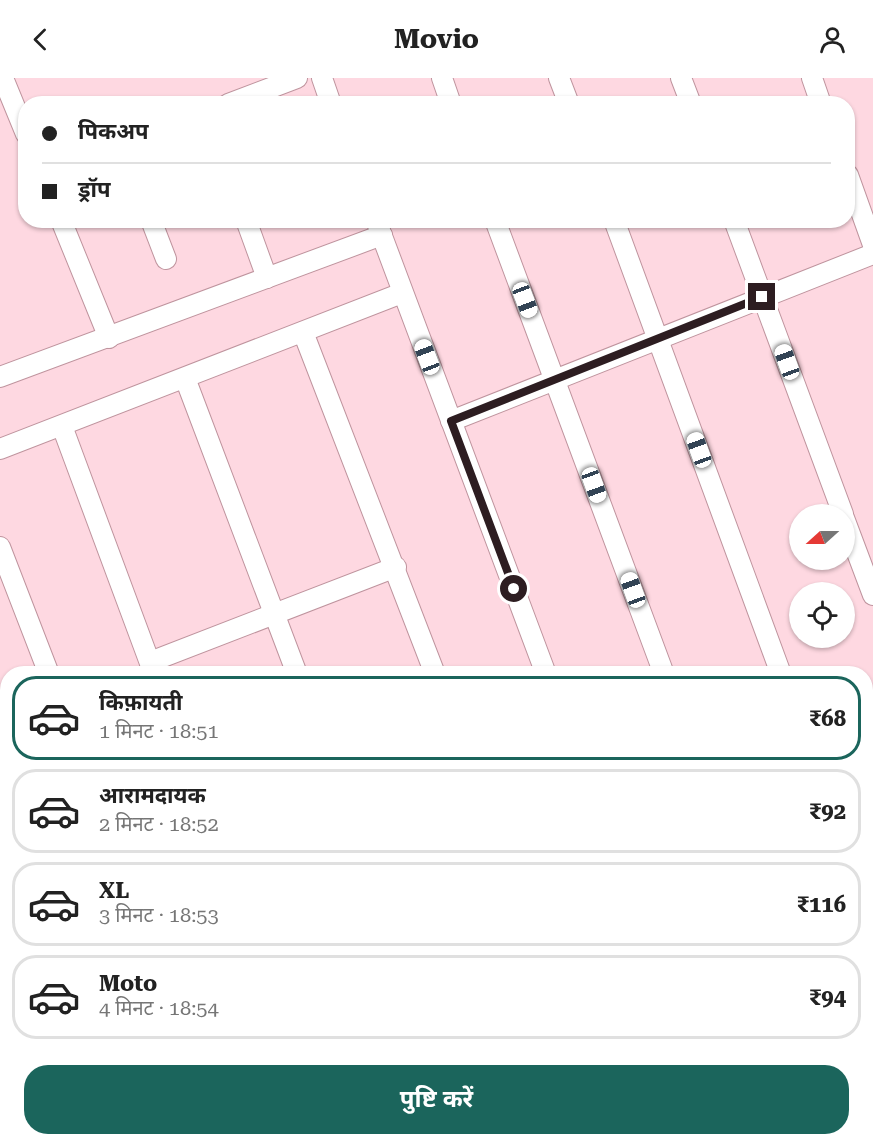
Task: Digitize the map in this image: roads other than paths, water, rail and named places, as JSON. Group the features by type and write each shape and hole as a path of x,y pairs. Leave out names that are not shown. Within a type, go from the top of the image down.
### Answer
{"street":[{"path":"3,78 18,115"},
{"path":"245,96 275,82 297,78"},
{"path":"322,78 329,96"},
{"path":"442,78 448,96"},
{"path":"559,78 566,96"},
{"path":"681,78 688,96"},
{"path":"812,78 818,96"},
{"path":"855,195 873,245"},
{"path":"64,228 109,338"},
{"path":"154,228 166,259"},
{"path":"249,228 267,278"},
{"path":"1,374 109,338 267,278 379,228 543,666"},
{"path":"498,228 661,666"},
{"path":"617,228 778,666"},
{"path":"737,228 840,504"},
{"path":"451,421 873,254"},
{"path":"0,449 402,293"},
{"path":"303,332 396,567 432,666"},
{"path":"185,378 294,666"},
{"path":"62,426 151,666"},
{"path":"855,546 873,595"},
{"path":"0,547 47,666"},
{"path":"156,666 274,612 396,567"}]}
